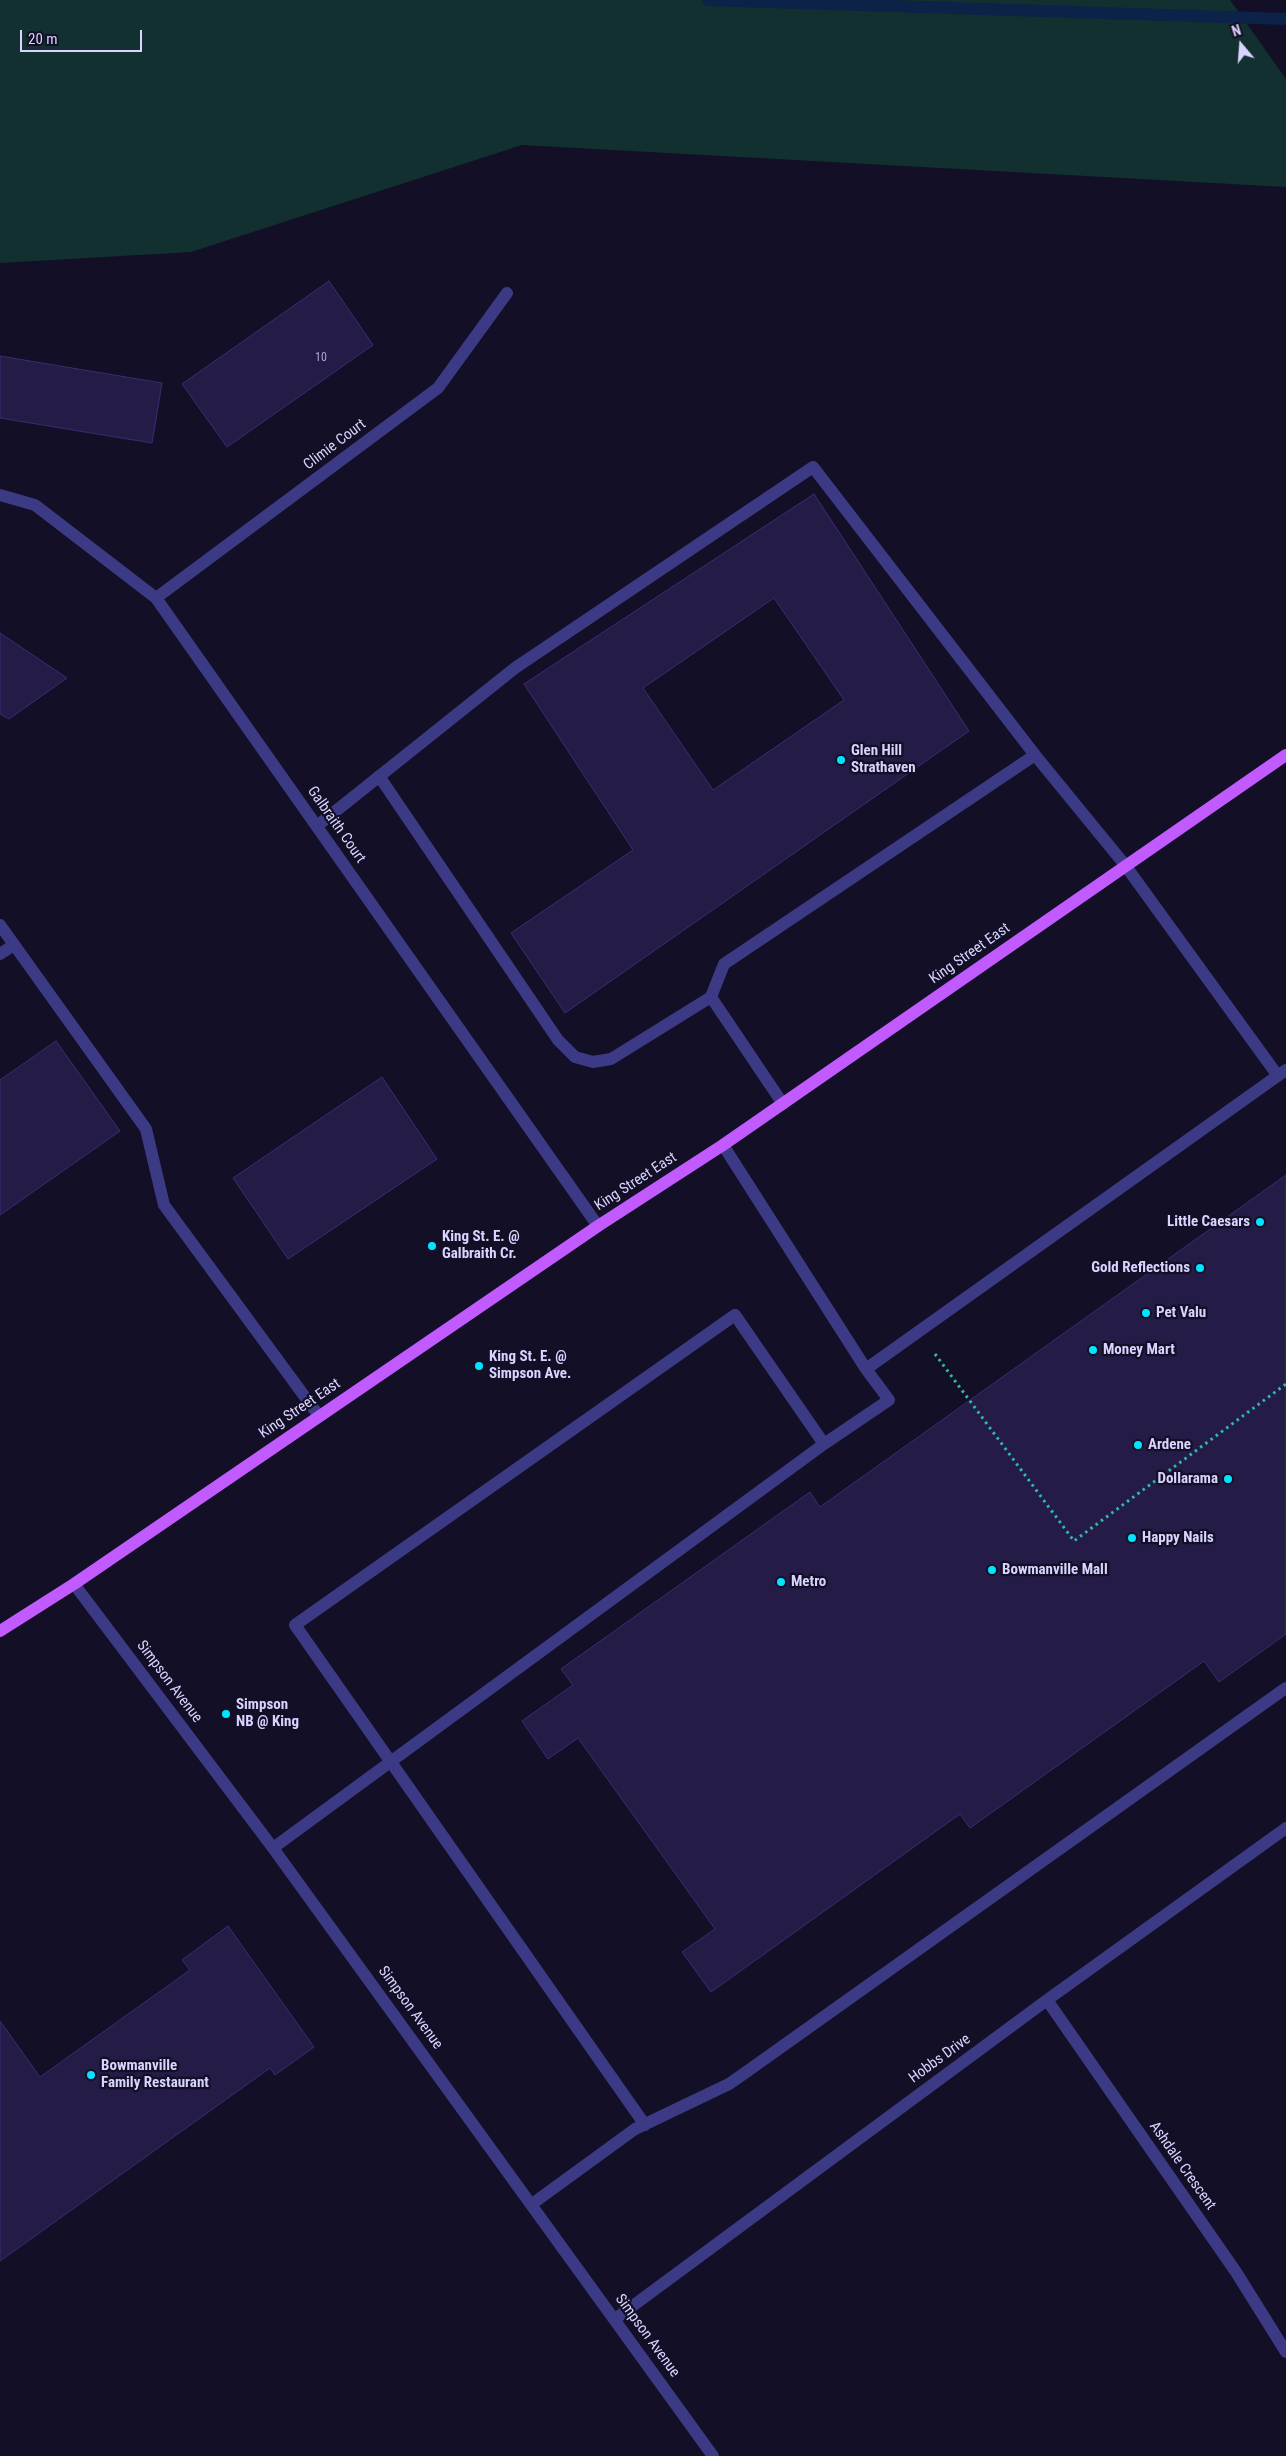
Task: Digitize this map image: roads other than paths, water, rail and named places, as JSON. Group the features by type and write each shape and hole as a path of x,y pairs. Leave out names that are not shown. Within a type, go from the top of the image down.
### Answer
{"main road":[{"name":"King Street East","path":"0,1631 74,1584 598,1226 723,1145 1286,755"}],"street":[{"name":"Climie Court","path":"156,598 438,388 507,293"},
{"path":"316,826 515,668 813,466 1035,755 1125,866 1282,1073 866,1369"},
{"name":"Galbraith Court","path":"0,495 35,504 156,598 598,1226"},
{"path":"379,776 558,1040 575,1057 593,1062 611,1059 711,997 724,964 1035,755"},
{"path":"0,925 146,1128 164,1205 319,1416"},
{"path":"0,954 14,944"},
{"path":"711,997 783,1104"},
{"path":"273,1848 824,1444 889,1400 866,1369 723,1145"},
{"path":"645,2124 391,1763 296,1624 735,1315 824,1444"},
{"name":"Simpson Avenue","path":"74,1584 273,1848 713,2456"},
{"path":"532,2204 635,2129 742,2075 1286,1688"},
{"name":"Hobbs Drive","path":"615,2319 1047,2000 1286,1828"},
{"name":"Ashdale Crescent","path":"1047,2000 1236,2272 1286,2352"}],"waterway":[{"path":"708,0 1286,19"}],"place":[{"name":"Glen Hill Strathaven","path":"841,760"},
{"name":"Little Caesars","path":"1260,1222"},
{"name":"King St. E. @ Galbraith Cr.","path":"432,1246"},
{"name":"Gold Reflections","path":"1200,1268"},
{"name":"Pet Valu","path":"1146,1313"},
{"name":"Money Mart","path":"1093,1350"},
{"name":"King St. E. @ Simpson Ave.","path":"479,1366"},
{"name":"Ardene","path":"1138,1445"},
{"name":"Dollarama","path":"1228,1479"},
{"name":"Happy Nails","path":"1132,1538"},
{"name":"Bowmanville Mall","path":"992,1570"},
{"name":"Metro","path":"781,1582"},
{"name":"Simpson NB @ King","path":"226,1714"},
{"name":"Bowmanville Family Restaurant","path":"91,2075"}]}
